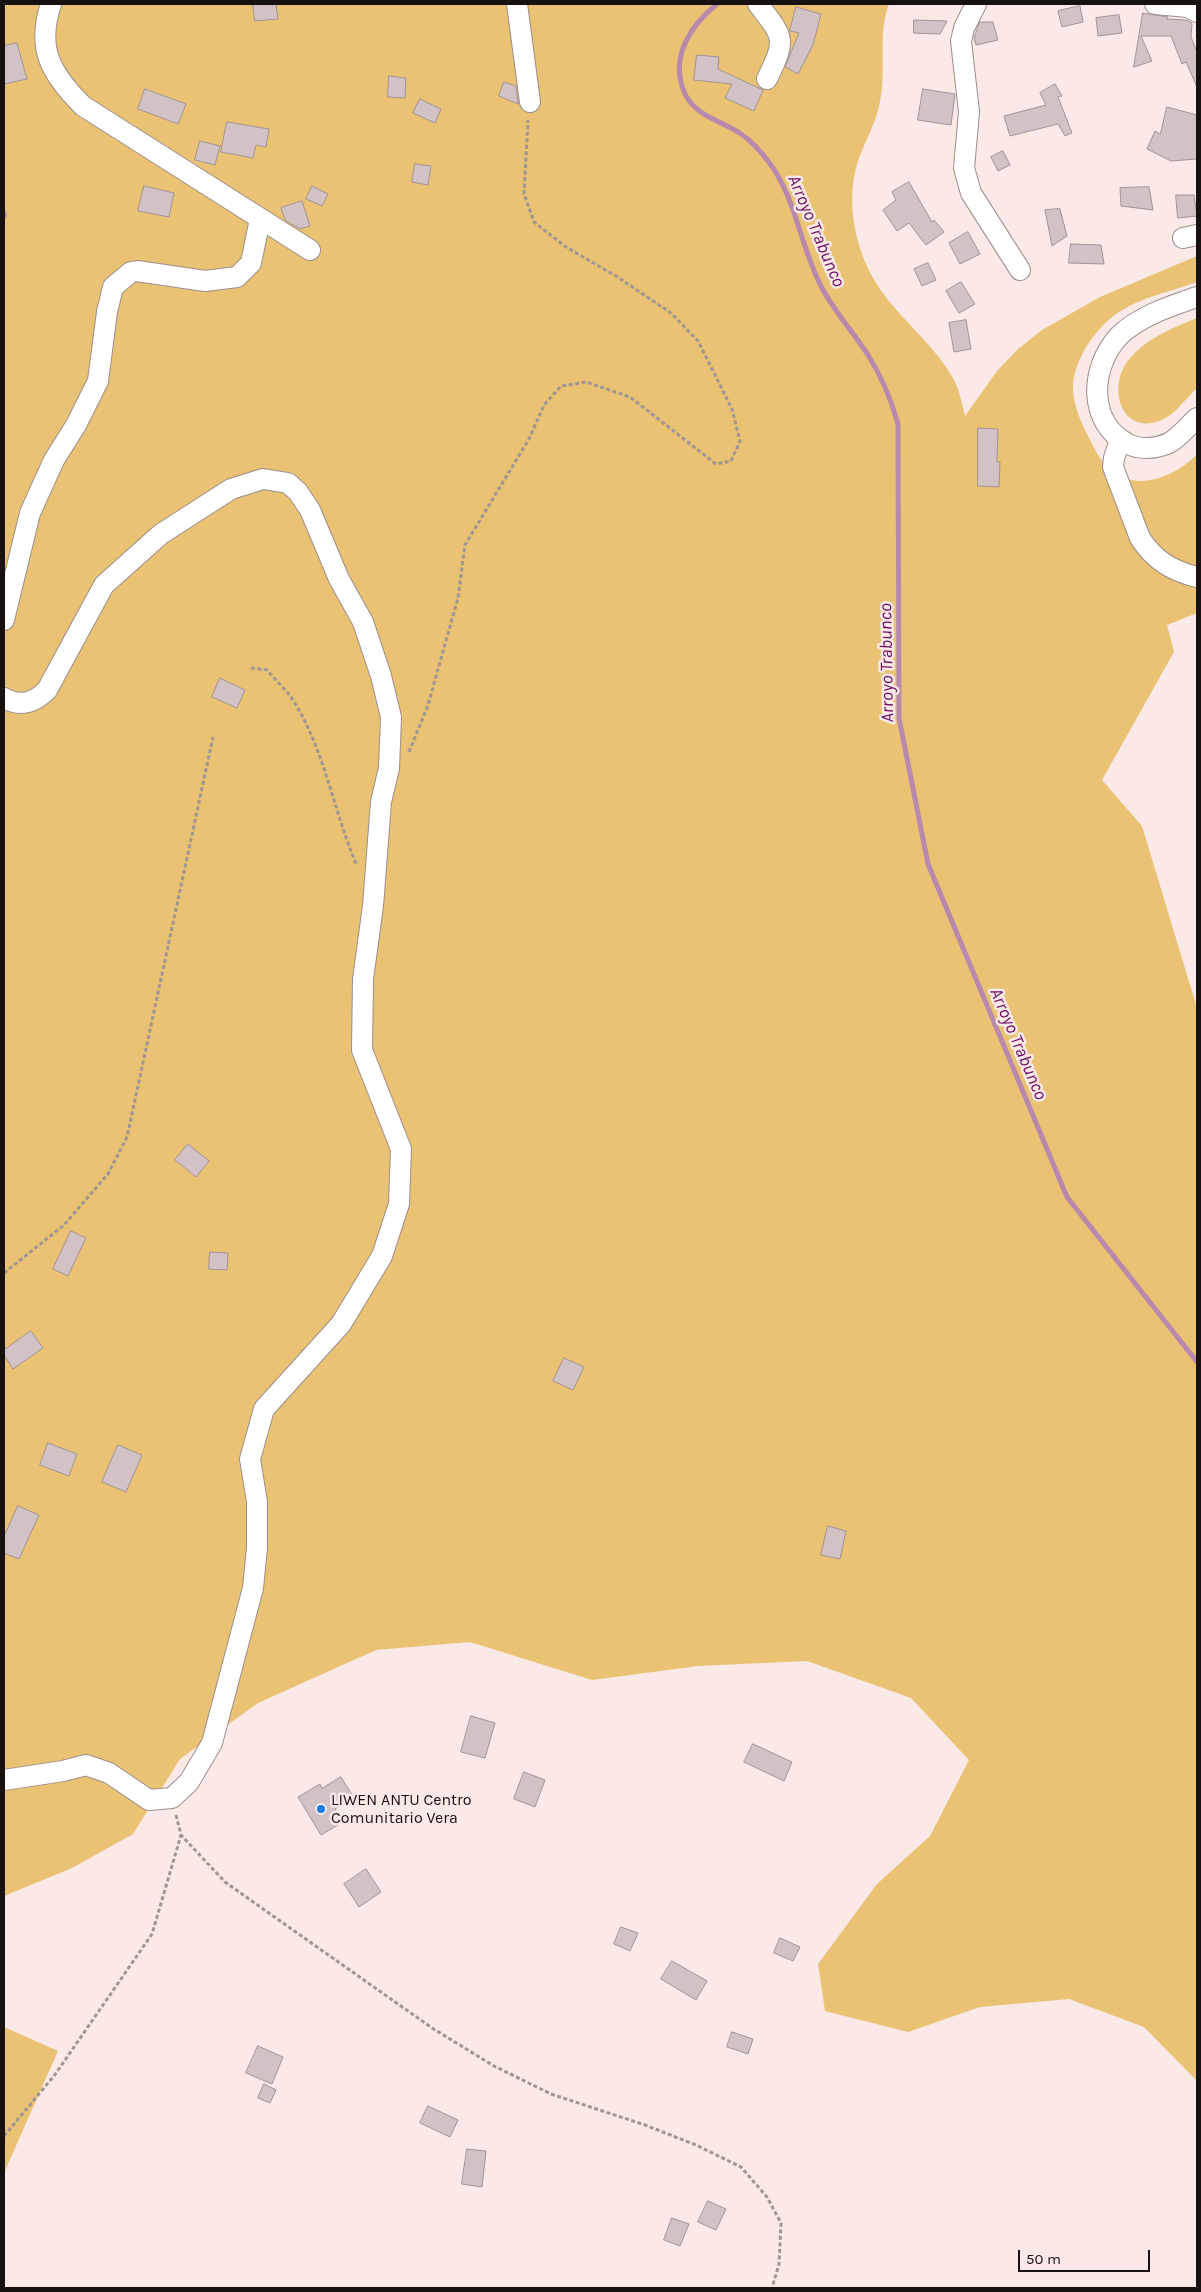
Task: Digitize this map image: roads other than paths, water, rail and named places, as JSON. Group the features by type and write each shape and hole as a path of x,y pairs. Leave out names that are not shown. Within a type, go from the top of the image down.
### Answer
{"street":[{"path":"51,4 45,26 45,49 52,69 67,90 83,106 310,250"},
{"path":"517,4 530,102"},
{"path":"758,4 777,27 780,37 778,54 767,78"},
{"path":"976,4 964,28 961,41 969,112 964,168 971,193 1020,270"},
{"path":"1155,4 1188,7 1197,12"},
{"path":"4,620 30,513 54,460 76,425 98,381 107,312 114,288 131,272 137,271 205,281 237,278 251,263 260,219"},
{"path":"1197,297 1158,312 1130,326 1112,345 1105,356 1097,383 1099,408 1111,431 1120,440 1132,446 1144,448 1157,447 1169,443 1197,418"},
{"path":"1120,440 1113,467 1140,538 1147,548 1165,565 1197,577"},
{"path":"4,698 20,704 30,702 47,690 104,585 161,534 231,489 263,479 288,483 298,492 310,510 339,579 363,622 381,676 390,717 389,768 381,802 373,906 363,979 362,1050 401,1149 399,1204 382,1256 342,1324 264,1409 250,1459 257,1502 257,1548 253,1588 212,1743 189,1782 172,1798 148,1800 108,1773 86,1765 4,1780"}],"waterway":[{"name":"Arroyo Trabunco","path":"717,4 699,21 686,42 680,64 683,89 687,98 700,111 733,129 752,143 768,161 777,175 792,206 808,255 821,286 873,363 886,388 898,424 899,718 928,864 1067,1197 1197,1362"}],"place":[{"name":"LIWEN ANTU Centro Comunitario Vera","path":"321,1809"}]}
